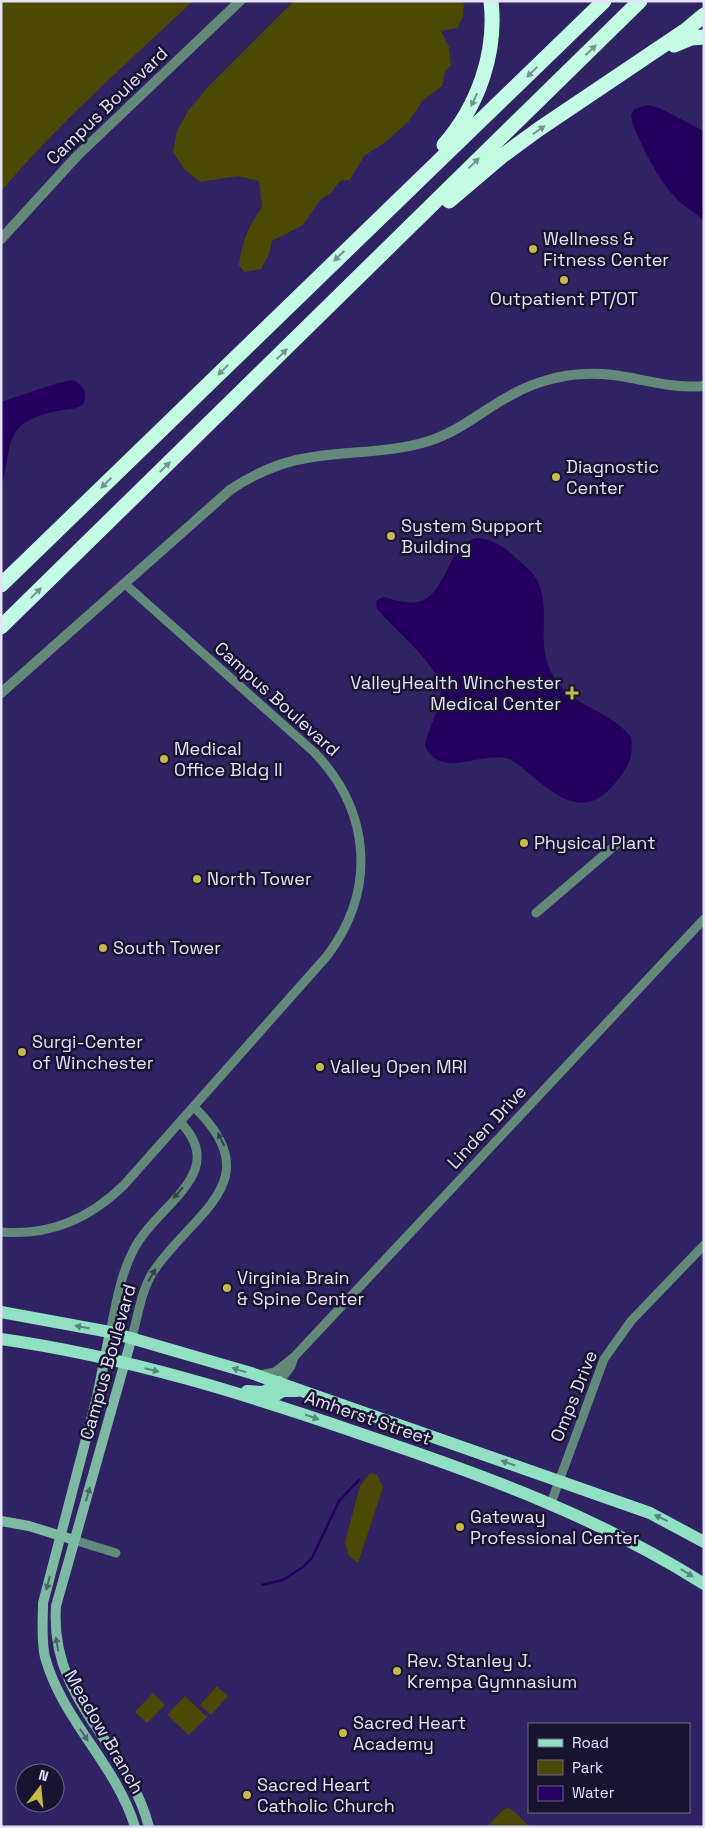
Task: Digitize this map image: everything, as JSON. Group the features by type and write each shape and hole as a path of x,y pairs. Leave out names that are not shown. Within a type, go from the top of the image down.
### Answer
{"highway":[{"path":"374,223 424,169 464,119 478,91 487,59 492,30 491,1"},
{"path":"1,586 604,1"},
{"path":"1,627 640,1"},
{"path":"353,283 502,156 686,30 704,15"},
{"path":"597,90 679,42 704,37"}],"main road":[{"name":"Amherst Street","path":"1,1312 132,1337 278,1382 650,1513 704,1542"},
{"name":"Campus Boulevard","path":"60,1536 97,1397 110,1332"},
{"name":"Campus Boulevard","path":"74,1540 132,1337"},
{"name":"Amherst Street","path":"1,1340 125,1363 222,1389 418,1453 551,1503 642,1547 704,1584"},
{"path":"222,1389 264,1392 278,1382"},
{"path":"265,1402 283,1391 305,1392"},
{"path":"1,1521 29,1526 74,1540"},
{"name":"Meadow Branch","path":"60,1536 43,1603 42,1632 45,1656 52,1679 72,1716 118,1784 135,1827"},
{"name":"Meadow Branch","path":"74,1540 56,1606 54,1629 59,1656 67,1679 84,1709 129,1775 142,1802 149,1827"}],"street":[{"name":"Campus Boulevard","path":"1,239 77,156 240,1"},
{"path":"1,693 230,490 270,468 313,457 381,451 428,441 468,423 516,392 559,377 604,374 684,386 704,386"},
{"name":"Campus Boulevard","path":"1,1232 23,1234 67,1224 88,1214 124,1185 317,968 340,938 350,917 359,888 362,856 360,838 345,793 323,761 125,584"},
{"path":"536,912 619,842"},
{"name":"Linden Drive","path":"258,1376 275,1372 294,1357 704,919"},
{"name":"Campus Boulevard","path":"132,1337 144,1293 153,1273 213,1203 224,1181 226,1159 222,1140 214,1126 194,1107"},
{"name":"Campus Boulevard","path":"110,1332 123,1277 133,1250 150,1225 196,1171 198,1146 191,1134 180,1122"},
{"name":"Omps Drive","path":"551,1503 604,1359 631,1321 704,1246"},
{"name":"Linden Drive","path":"278,1382 291,1366 294,1357"},
{"path":"74,1540 116,1553"}],"green space":[{"path":"1,1 193,1 71,117 1,191"},
{"path":"294,1 464,1 463,17 457,28 441,31 449,47 451,65 445,72 442,86 423,100 409,121 387,141 364,156 350,180 340,181 331,193 321,199 303,225 272,241 269,254 261,269 244,272 239,265 242,249 253,221 262,207 259,181 238,176 200,182 185,170 173,152 177,131 188,111 207,88"},
{"path":"370,1473 377,1474 383,1487 358,1563 349,1556 345,1542 360,1486"},
{"path":"217,1686 228,1696 211,1715 200,1705"},
{"path":"153,1693 165,1705 147,1723 135,1712"},
{"path":"185,1696 207,1717 189,1735 167,1715"},
{"path":"507,1808 511,1809 530,1827 487,1827"}],"water":[{"path":"648,105 659,108 704,131 704,222 669,190 655,170 643,147 631,116 634,109"},
{"path":"73,380 84,389 84,403 77,408 42,415 19,427 13,436 10,446 1,491 1,402 58,383"},
{"path":"476,538 493,542 503,547 528,568 537,580 543,602 547,662 559,685 578,701 622,727 631,737 631,756 624,772 604,794 593,801 582,803 560,796 508,759 495,757 450,763 440,761 432,756 425,746 437,711 441,690 439,681 425,659 377,609 376,601 383,597 402,602 416,602 430,596 459,550 466,543"}],"waterway":[{"path":"262,1585 283,1580 303,1567 312,1558 339,1501 359,1480"}],"place":[{"name":"Wellness & Fitness Center","path":"533,249"},
{"name":"Outpatient PT/OT","path":"564,280"},
{"name":"Diagnostic Center","path":"556,477"},
{"name":"System Support Building","path":"391,536"},
{"name":"ValleyHealth Winchester Medical Center","path":"572,693"},
{"name":"Medical Office Bldg II","path":"164,759"},
{"name":"Physical Plant","path":"524,843"},
{"name":"North Tower","path":"197,879"},
{"name":"South Tower","path":"103,948"},
{"name":"Surgi-Center of Winchester","path":"22,1052"},
{"name":"Valley Open MRI","path":"320,1067"},
{"name":"Virginia Brain & Spine Center","path":"227,1288"},
{"name":"Gateway Professional Center","path":"460,1527"},
{"name":"Rev. Stanley J. Krempa Gymnasium","path":"397,1671"},
{"name":"Sacred Heart Academy","path":"343,1733"},
{"name":"Sacred Heart Catholic Church","path":"247,1795"}]}
